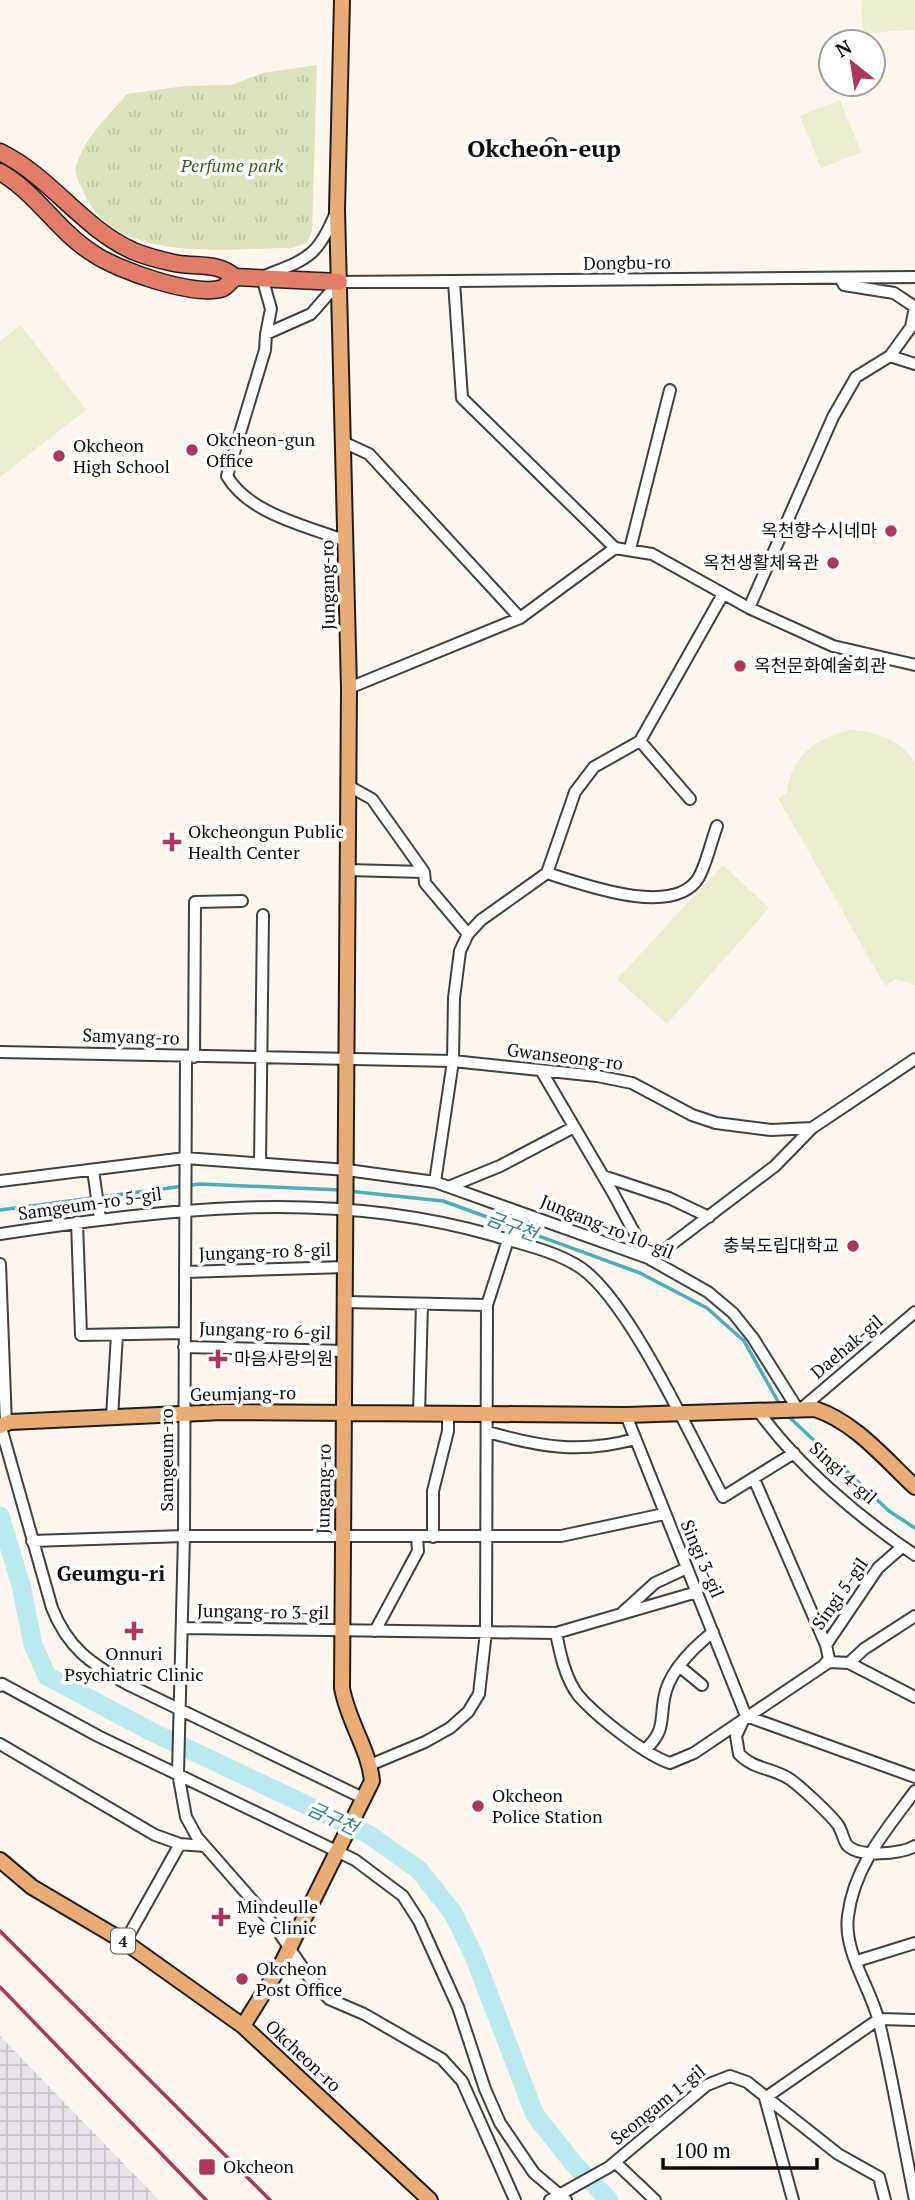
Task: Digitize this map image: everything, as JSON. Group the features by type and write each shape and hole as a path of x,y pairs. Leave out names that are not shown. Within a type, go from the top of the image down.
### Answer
{"highway":[{"path":"0,152 17,160 49,186 104,237 135,252 176,264 224,268 235,277 339,282"},
{"path":"0,172 39,202 93,254 133,274 182,287 213,289 225,288 235,277"}],"main road":[{"name":"Jungang-ro","path":"342,0 337,210 349,688 342,1688 346,1714 370,1765"},
{"name":"Geumjang-ro","path":"2,1425 184,1414 344,1412 626,1415 799,1408"},
{"path":"799,1408 835,1415 915,1487"},
{"path":"243,2026 289,1948 363,1803 372,1781 370,1765"},
{"name":"Okcheon-ro","path":"0,1860 32,1887 125,1942 243,2026 430,2200"}],"street":[{"path":"337,210 322,244 314,252 302,262 262,278 271,309 265,350 228,476 236,492 263,508 346,541"},
{"name":"Dongbu-ro","path":"339,282 915,277"},
{"path":"749,608 839,407 856,377 890,356 911,327 915,307 894,293 844,285 840,278"},
{"path":"266,334 311,314 339,282"},
{"path":"454,282 462,398 615,548"},
{"path":"890,356 915,364"},
{"path":"630,549 670,390"},
{"path":"343,442 369,454 520,618"},
{"path":"349,688 520,618 615,548 652,554 749,608 833,646 915,665"},
{"path":"436,1182 453,1061 454,998 460,951 468,934 481,920 547,873 575,792 594,767 640,741 723,594"},
{"path":"640,741 690,799"},
{"path":"347,785 372,799 424,872 425,883 468,934"},
{"path":"547,873 589,886 650,898 680,893 698,879 717,826"},
{"path":"347,870 424,872"},
{"path":"185,1161 195,902 242,901"},
{"path":"260,1163 262,915"},
{"name":"Samyang-ro","path":"0,1052 105,1052 190,1057 261,1056 347,1060"},
{"path":"541,1072 650,1259 775,1166 812,1128 915,1059"},
{"name":"Gwanseong-ro","path":"347,1060 453,1061 597,1076 632,1083 692,1115 716,1123 771,1130 812,1128"},
{"path":"451,1186 500,1166 574,1127"},
{"name":"Jungang-ro 10-gil","path":"0,1181 185,1161 260,1163 347,1170 451,1186 650,1259 708,1293 733,1313 753,1338 799,1408"},
{"name":"Samgeum-ro","path":"178,1774 184,1536 185,1161"},
{"path":"93,1170 100,1219"},
{"path":"603,1176 670,1198 709,1217"},
{"path":"186,1205 346,1203 421,1217 512,1241 582,1269 614,1303 643,1349 723,1497 794,1454"},
{"name":"Samgeum-ro 5-gil","path":"0,1234 186,1205"},
{"path":"370,1765 425,1742 450,1728 468,1712 479,1694 483,1679 486,1632 488,1536 487,1305 525,1214"},
{"path":"77,1222 81,1335 185,1333"},
{"path":"0,1264 2,1425 32,1541 64,1635 95,1665 179,1715 363,1803"},
{"name":"Jungang-ro 8-gil","path":"185,1272 346,1267"},
{"path":"346,1302 487,1305"},
{"path":"419,1414 422,1304"},
{"name":"Daehak-gil","path":"799,1408 915,1311"},
{"path":"112,1417 117,1335"},
{"name":"Jungang-ro 6-gil","path":"184,1347 345,1351"},
{"name":"Singi 4-gil","path":"759,1408 794,1454 902,1547 915,1555"},
{"path":"433,1537 433,1491 448,1431 448,1414"},
{"name":"Singi 3-gil","path":"626,1415 746,1716"},
{"path":"488,1432 533,1445 600,1449 635,1439"},
{"path":"754,1479 826,1645"},
{"path":"32,1541 184,1536 561,1536 664,1514"},
{"path":"375,1631 418,1551 417,1537"},
{"name":"Singi 5-gil","path":"822,1669 829,1659 826,1645 878,1568 902,1547"},
{"path":"621,1614 655,1583 687,1568"},
{"name":"Jungang-ro 3-gil","path":"182,1628 556,1633 697,1592"},
{"path":"849,1663 864,1649 915,1616"},
{"path":"646,1749 655,1740 664,1722 664,1697 679,1666 713,1632"},
{"path":"556,1633 561,1657 577,1693 646,1749 670,1763 694,1753 829,1662 849,1663 915,1697"},
{"path":"679,1666 702,1685"},
{"path":"0,1686 2,1684 355,1860 403,1896 432,1945 500,2123 534,2173 560,2197"},
{"path":"746,1716 915,1777"},
{"path":"746,1716 736,1736 739,1754 756,1767 789,1778 838,1825 848,1846 870,1852 892,1852 915,1846"},
{"path":"0,1744 155,1835 180,1844 204,1846"},
{"path":"178,1774 186,1817 204,1846 265,1914 309,1977 329,1999 364,2014 451,2067 462,2081 515,2200"},
{"path":"915,1791 870,1852 853,1888 847,1919 850,1943 879,2019 915,2200"},
{"path":"125,1942 180,1844"},
{"path":"857,1961 915,1943"},
{"path":"793,2200 765,2098 879,2019 915,2020"},
{"name":"Seongam 1-gil","path":"560,2197 612,2164 720,2077 730,2076 747,2082 838,2154 879,2178 885,2200"},
{"path":"612,2164 655,2200"}],"shaded area":[{"path":"0,2036 159,2200 0,2200"}],"green space":[{"path":"861,0 915,0 915,30 887,32 887,28 863,28"},
{"name":"Perfume park","path":"317,65 312,231 307,243 292,248 206,250 147,242 121,232 99,216 84,193 76,174 79,158 97,128 127,94 185,86 232,85 262,73"},
{"path":"840,100 861,152 821,168 800,116"},
{"path":"21,325 86,410 0,477 0,341"},
{"path":"851,730 870,733 896,743 915,763 915,985 895,979 885,986 778,798 787,793 793,769 807,750 827,738"},
{"path":"723,865 769,908 667,1024 617,979"}],"waterway":[{"name":"금구천","path":"0,1210 200,1184 341,1190"},
{"name":"금구천","path":"348,1191 443,1201 640,1273 707,1308 744,1341 780,1405"},
{"name":"금구천","path":"786,1414 889,1511 915,1528"},
{"name":"금구천","path":"0,1516 21,1585 33,1645 47,1676 150,1731 368,1834 419,1870 453,1913 474,1956 535,2115 574,2164 609,2200"}],"railway":[{"path":"0,1931 270,2200"},
{"path":"0,1987 206,2200"}],"place":[{"name":"Okcheon-gun Office","path":"192,450"},
{"name":"Okcheon High School","path":"59,456"},
{"name":"옥천향수시네마","path":"891,531"},
{"name":"옥천생활체육관","path":"833,563"},
{"name":"옥천문화예술회관","path":"740,666"},
{"name":"Okcheongun Public Health Center","path":"172,842"},
{"name":"충북도립대학교","path":"853,1246"},
{"name":"마음사랑의원","path":"218,1359"},
{"name":"Onnuri Psychiatric Clinic","path":"134,1631"},
{"name":"Okcheon Police Station","path":"478,1806"},
{"name":"Mindeulle Eye Clinic","path":"221,1917"},
{"name":"Okcheon Post Office","path":"242,1979"},
{"name":"Okcheon","path":"207,2167"}],"district":[{"name":"Okcheon-eup","path":"544,149"},
{"name":"Geumgu-ri","path":"111,1574"}]}
